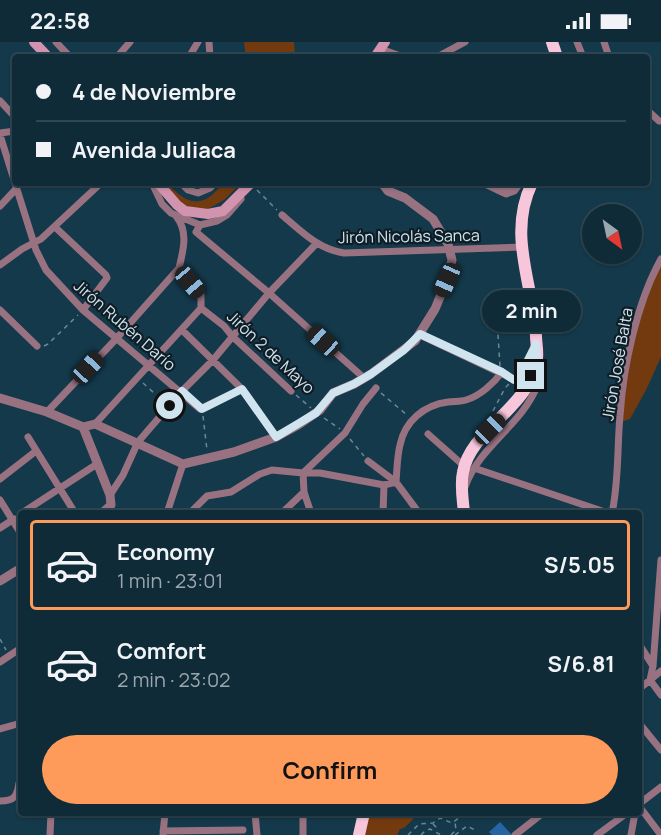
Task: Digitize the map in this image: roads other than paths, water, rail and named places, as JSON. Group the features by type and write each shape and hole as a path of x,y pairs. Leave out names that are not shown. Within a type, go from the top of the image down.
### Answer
{"highway":[{"path":"464,510 462,479 469,467 473,449 516,402 531,376 537,358 535,323 522,247 521,215 525,197 530,186"},
{"path":"359,835 363,816"}],"main road":[{"path":"34,42 45,54"},
{"path":"161,186 198,224 223,211 248,186"}],"street":[{"path":"56,42 67,54"},
{"path":"120,54 130,42"},
{"path":"443,54 465,42"},
{"path":"380,49 394,54"},
{"path":"0,101 12,114"},
{"path":"650,113 659,121"},
{"name":"Jirón Rubén Darío","path":"0,136 12,176"},
{"name":"Jirón Rubén Darío","path":"15,186 46,270 83,310 202,409 242,389"},
{"path":"0,265 55,227 98,186"},
{"path":"47,412 179,268 185,241 182,226 176,216 162,204 153,186"},
{"path":"184,186 198,193 210,186"},
{"path":"95,424 183,464 234,452 276,437 316,413 333,393 364,378 404,350 420,334 447,280 452,260 437,224 429,215 405,198 388,191 384,186"},
{"path":"491,186 506,193 514,190 517,186"},
{"path":"0,206 16,189"},
{"name":"Jirón Nicolás Sanca","path":"282,215 316,244 328,250 344,253 522,247"},
{"path":"176,216 198,224 364,378"},
{"path":"185,241 198,224"},
{"path":"55,227 106,275 104,284 83,310"},
{"path":"110,495 138,442 316,244"},
{"name":"Jirón José Balta","path":"611,510 617,479 621,399 630,352 643,296 661,259"},
{"name":"Jirón 2 de Mayo","path":"179,268 201,295 201,308 224,326 291,391"},
{"path":"0,398 47,412 83,427 95,424 201,308"},
{"path":"0,310 37,346"},
{"path":"182,330 242,389 276,437"},
{"path":"420,334 502,372 514,380 519,378 536,344"},
{"path":"396,482 400,445 407,426 412,420 435,404 469,399 484,390 502,372"},
{"path":"310,510 304,492 303,473 345,433 376,388"},
{"path":"83,427 110,495 111,504 105,510"},
{"path":"428,434 469,467 601,510"},
{"path":"28,437 73,510"},
{"path":"0,478 36,451"},
{"path":"368,461 396,482 417,510"},
{"path":"27,510 97,464"},
{"path":"168,510 183,464"},
{"path":"193,510 207,496 231,492 266,471 320,472 384,485 396,482"},
{"path":"383,510 384,485"},
{"path":"285,510 304,492"},
{"path":"0,500 18,529"},
{"path":"0,528 18,516"},
{"path":"661,560 650,680 661,695"},
{"path":"0,581 18,570"},
{"path":"642,649 653,666"},
{"path":"0,662 18,650"},
{"path":"642,687 661,671"},
{"path":"0,729 18,724"},
{"path":"642,727 661,750"},
{"path":"642,803 661,787"},
{"path":"0,801 14,799 18,788"},
{"path":"642,809 660,835"},
{"path":"50,835 51,816"},
{"path":"165,816 163,833 243,831"},
{"path":"255,816 257,835"},
{"path":"303,816 303,835"},
{"path":"515,835 539,816"},
{"path":"597,835 623,816"},
{"path":"631,835 634,816"}]}
